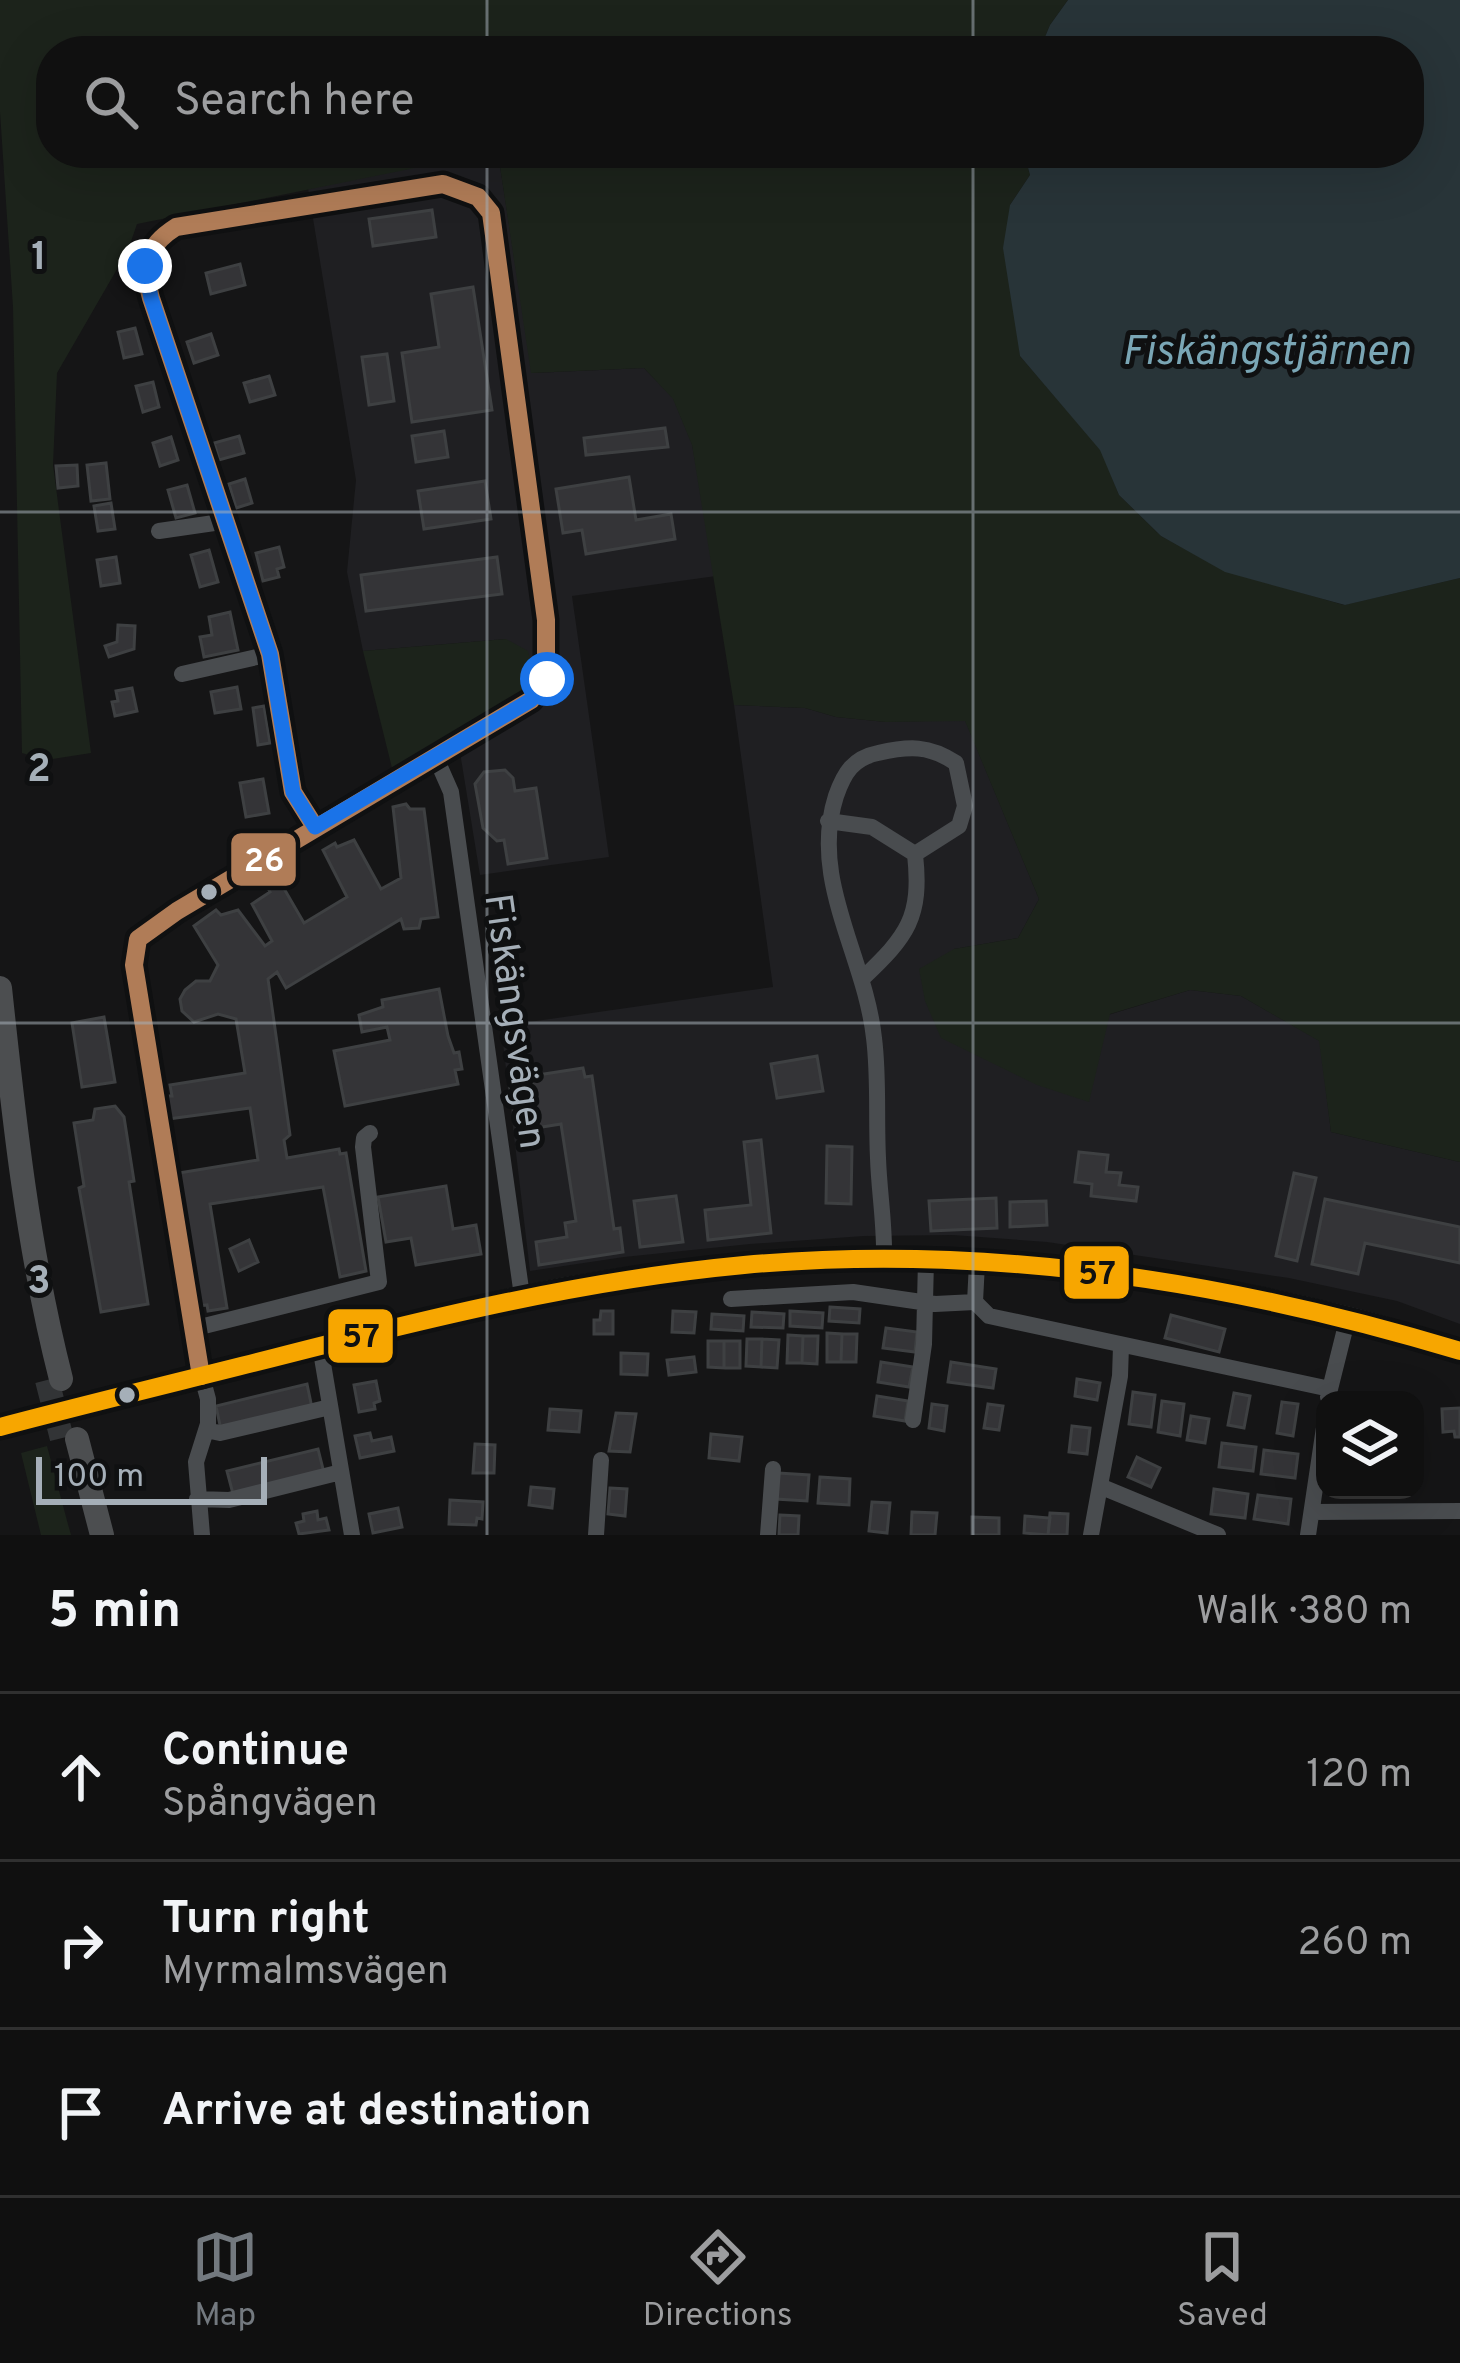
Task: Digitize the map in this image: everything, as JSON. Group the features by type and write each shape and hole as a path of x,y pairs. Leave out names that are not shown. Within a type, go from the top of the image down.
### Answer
{"highway":[{"path":"0,988 16,1140 54,1380 27,1299 0,1134"},
{"path":"87,1535 70,1441 102,1535"}],"main road":[{"path":"0,1427 522,1296 746,1265 926,1260 1162,1281 1348,1317 1460,1351"}],"street":[{"path":"202,1535 196,1462 206,1430 208,1399 191,1329 134,965 138,940 315,827 531,700 547,679 546,620 491,213 478,197 443,184 198,223 162,236 149,249 147,284 270,654 293,792 315,827"},
{"path":"159,531 229,521"},
{"path":"182,674 270,654"},
{"path":"884,1259 874,1040 863,978 845,933 829,870 828,820 844,773 857,760 913,746 938,750 956,763 965,806 959,826 915,854"},
{"name":"Fiskängsvägen","path":"436,758 451,792 522,1296"},
{"path":"828,820 872,826 915,854"},
{"path":"863,978 901,942 914,917 915,854"},
{"path":"191,1329 379,1282 363,1147 370,1133"},
{"path":"913,1420 924,1344 926,1260"},
{"path":"975,1302 976,1263"},
{"path":"731,1299 853,1292 924,1302 975,1302 989,1316 1316,1392"},
{"path":"1330,1391 1348,1317"},
{"path":"320,1346 352,1535"},
{"path":"1091,1535 1120,1376 1121,1346"},
{"path":"206,1430 220,1433 330,1406"},
{"path":"596,1535 601,1460"},
{"path":"768,1535 773,1469"},
{"path":"197,1499 229,1500 341,1472"},
{"path":"1308,1535 1316,1484"},
{"path":"1102,1487 1218,1535"},
{"path":"1312,1512 1460,1511"}],"shaded area":[{"path":"0,0 1068,0 1045,36 36,36 36,168 415,168 137,224 128,250 57,373 53,465 91,753 46,760 22,753 13,307 0,112"},
{"path":"411,168 500,168 532,373 644,368 673,398 692,444 716,576 572,596 609,857 480,875 457,734 526,692 506,639 363,651 347,572 356,480 308,188"},
{"path":"500,168 1028,168 1030,175 1010,205 1020,356 1101,450 1119,495 1161,536 1225,571 1344,605 1460,578 1460,1162 1331,1132 1319,1041 1241,996 1190,990 1110,1014 1089,1102 1037,1085 941,1038 925,1001 919,969 954,949 1018,938 1039,899 965,721 886,722 805,708 734,705 692,445 673,399 644,368 531,373"},
{"path":"506,639 528,651 532,667 526,692 393,772 363,651"},
{"path":"734,705 805,708 886,722 965,720 1039,899 1018,938 954,949 941,1037 980,1054 1190,990 1241,996 1320,1041 1331,1132 1460,1162 1460,1324 1397,1301 1289,1278 1047,1242 953,1235 750,1244 530,1271 501,1026 773,987"},
{"path":"47,1446 71,1535 41,1535 21,1453"}],"water":[{"name":"Fiskängstjärnen","path":"1068,0 1460,0 1460,578 1345,605 1225,572 1161,536 1119,495 1100,450 1020,356 1003,248 1010,205 1030,175 1028,168 1424,168 1424,36 1045,36"}],"building":[{"path":"432,210 436,237 373,246 369,219"},
{"path":"240,264 245,285 211,294 206,273"},
{"path":"473,287 492,410 412,422 402,353 439,347 431,294"},
{"path":"135,328 142,354 124,358 118,332"},
{"path":"211,334 218,355 194,363 187,342"},
{"path":"387,354 394,401 369,405 362,357"},
{"path":"269,376 275,395 250,402 244,383"},
{"path":"153,382 159,407 143,412 136,386"},
{"path":"665,428 668,447 586,455 584,438"},
{"path":"444,431 448,457 416,462 412,436"},
{"path":"239,436 244,453 219,460 214,443"},
{"path":"171,437 178,460 160,466 153,443"},
{"path":"106,463 110,499 91,501 87,465"},
{"path":"77,465 78,486 58,488 56,466"},
{"path":"629,477 636,520 671,514 675,539 586,554 582,530 563,533 556,489"},
{"path":"245,479 252,503 236,508 229,484"},
{"path":"485,481 491,519 424,529 418,491"},
{"path":"187,485 195,513 176,518 168,490"},
{"path":"111,503 115,529 98,531 94,506"},
{"path":"279,547 284,567 277,569 279,577 263,581 256,553"},
{"path":"209,550 218,582 200,587 191,555"},
{"path":"116,557 120,583 101,586 97,560"},
{"path":"497,557 502,594 366,611 361,575"},
{"path":"230,612 238,650 204,657 200,637 212,635 209,617"},
{"path":"118,625 135,626 134,649 109,657 105,646 117,642"},
{"path":"237,687 241,709 215,713 211,692"},
{"path":"132,688 137,711 115,716 116,691"},
{"path":"264,706 270,743 258,745 253,708"},
{"path":"505,770 513,778 515,791 536,788 547,858 508,864 504,840 497,841 483,828 475,784 484,772"},
{"path":"263,779 269,813 246,817 240,783"},
{"path":"406,804 410,809 424,809 438,917 421,919 419,928 404,929 401,919 286,988 277,972 268,979 290,1135 284,1140 287,1158 339,1149 340,1154 346,1153 366,1271 340,1277 323,1187 210,1204 227,1308 208,1311 207,1305 198,1306 179,1173 258,1160 250,1108 168,1119 165,1096 172,1096 170,1085 245,1073 236,1019 218,1014 194,1022 182,1011 180,999 185,990 196,981 210,981 218,965 194,926 216,910 221,915 238,910 265,946 272,941 252,904 270,892 267,886 279,880 304,923 347,897 323,850 335,843 337,847 354,840 381,889 401,878 393,807"},
{"path":"439,989 448,1036 454,1053 459,1052 458,1084 345,1106 334,1051 390,1040 387,1027 362,1032 359,1015 383,1007 382,1000"},
{"path":"104,1017 115,1082 82,1087 72,1023"},
{"path":"817,1056 823,1091 777,1098 771,1064"},
{"path":"583,1068 585,1077 592,1076 614,1229 620,1228 623,1252 539,1265 536,1242 567,1237 565,1223 576,1221 561,1124 517,1131 510,1088 532,1084 531,1076"},
{"path":"115,1106 124,1117 148,1304 101,1312 79,1188 84,1186 74,1123 93,1120 95,1109"},
{"path":"761,1140 771,1233 708,1240 705,1210 751,1205 744,1142"},
{"path":"827,1146 852,1147 851,1204 826,1203"},
{"path":"1079,1152 1108,1155 1106,1172 1121,1173 1119,1185 1138,1187 1136,1201 1091,1196 1092,1184 1075,1182"},
{"path":"1294,1173 1316,1178 1297,1261 1276,1256"},
{"path":"446,1186 453,1229 476,1225 481,1254 416,1265 411,1238 386,1242 378,1197"},
{"path":"676,1196 683,1242 640,1247 634,1201"},
{"path":"996,1198 997,1228 931,1231 929,1201"},
{"path":"1325,1199 1460,1227 1460,1263 1365,1243 1358,1274 1312,1264"},
{"path":"1046,1201 1047,1225 1010,1227 1010,1202"},
{"path":"249,1240 258,1262 239,1271 230,1249"},
{"path":"830,1307 860,1309 859,1323 829,1321"},
{"path":"601,1311 613,1311 613,1334 594,1334 594,1320 600,1320"},
{"path":"673,1311 696,1312 694,1333 672,1332"},
{"path":"790,1311 823,1313 822,1328 790,1326"},
{"path":"752,1312 784,1314 783,1328 751,1327"},
{"path":"712,1314 744,1316 743,1331 711,1329"},
{"path":"1171,1315 1225,1329 1219,1352 1165,1338"},
{"path":"886,1328 917,1332 915,1352 883,1348"},
{"path":"827,1333 842,1334 841,1362 827,1362"},
{"path":"842,1334 857,1334 856,1362 841,1362"},
{"path":"788,1335 803,1336 802,1363 787,1363"},
{"path":"803,1336 818,1336 817,1364 802,1363"},
{"path":"747,1339 762,1339 761,1367 746,1366"},
{"path":"762,1339 779,1340 777,1368 761,1367"},
{"path":"708,1341 724,1341 724,1368 708,1367"},
{"path":"724,1341 740,1341 740,1368 724,1368"},
{"path":"621,1353 648,1354 647,1375 621,1374"},
{"path":"694,1357 696,1372 669,1375 667,1360"},
{"path":"881,1362 913,1367 909,1387 878,1382"},
{"path":"951,1362 996,1369 993,1388 948,1382"},
{"path":"1077,1379 1100,1383 1097,1400 1075,1396"},
{"path":"376,1381 380,1401 374,1403 375,1409 359,1412 354,1385"},
{"path":"307,1384 312,1408 221,1430 216,1406"},
{"path":"1133,1392 1155,1395 1151,1427 1129,1424"},
{"path":"1234,1393 1250,1396 1244,1428 1228,1425"},
{"path":"877,1396 908,1401 905,1421 874,1416"},
{"path":"1162,1401 1184,1404 1180,1436 1158,1432"},
{"path":"1282,1402 1298,1404 1293,1436 1277,1433"},
{"path":"932,1404 947,1406 944,1431 929,1428"},
{"path":"988,1404 1003,1406 999,1430 984,1428"},
{"path":"1460,1408 1460,1437 1455,1437 1454,1431 1443,1432 1442,1409"},
{"path":"550,1409 581,1411 579,1432 548,1430"},
{"path":"616,1413 636,1414 630,1452 609,1451"},
{"path":"1191,1416 1209,1419 1205,1443 1187,1440"},
{"path":"1072,1426 1090,1428 1087,1454 1069,1452"},
{"path":"370,1433 372,1441 391,1437 394,1451 360,1458 355,1436"},
{"path":"711,1434 742,1437 739,1461 709,1458"},
{"path":"1222,1443 1256,1447 1253,1471 1219,1467"},
{"path":"475,1444 495,1445 494,1473 473,1473"},
{"path":"318,1449 324,1473 233,1494 227,1471"},
{"path":"1264,1450 1298,1454 1295,1478 1261,1474"},
{"path":"1137,1457 1160,1468 1151,1487 1128,1477"},
{"path":"778,1473 809,1475 807,1501 776,1499"},
{"path":"820,1477 850,1479 849,1505 818,1503"},
{"path":"531,1487 554,1489 552,1508 529,1505"},
{"path":"610,1488 627,1489 625,1516 608,1514"},
{"path":"1214,1489 1248,1494 1245,1518 1211,1514"},
{"path":"1258,1495 1291,1499 1288,1524 1254,1519"},
{"path":"450,1500 483,1502 482,1519 477,1518 476,1525 449,1524"},
{"path":"872,1502 890,1503 887,1533 869,1531"},
{"path":"398,1508 402,1527 373,1533 369,1514"},
{"path":"317,1511 318,1520 326,1518 329,1530 299,1534 296,1523 304,1521 303,1514"},
{"path":"912,1512 937,1513 935,1535 911,1535"},
{"path":"1050,1513 1068,1514 1067,1535 1048,1535"},
{"path":"780,1515 799,1516 798,1535 779,1535"},
{"path":"1025,1516 1050,1518 1048,1535 1024,1533"},
{"path":"972,1517 999,1518 999,1535 972,1535"}],"tunnel":[{"path":"47,1380 63,1443"}],"transit line":[{"name":"26","path":"201,1376 134,965 138,939 177,911 531,700 546,679 546,620 491,213 478,197 443,184 176,227 158,241 147,266 151,298 270,654 293,792 315,827"},
{"name":"57","path":"0,1427 507,1302 684,1272 834,1260 925,1259 1106,1274 1285,1305 1460,1351"}],"route":[{"path":"145,266 151,298 270,654 293,792 315,827 531,700 547,679"}]}
